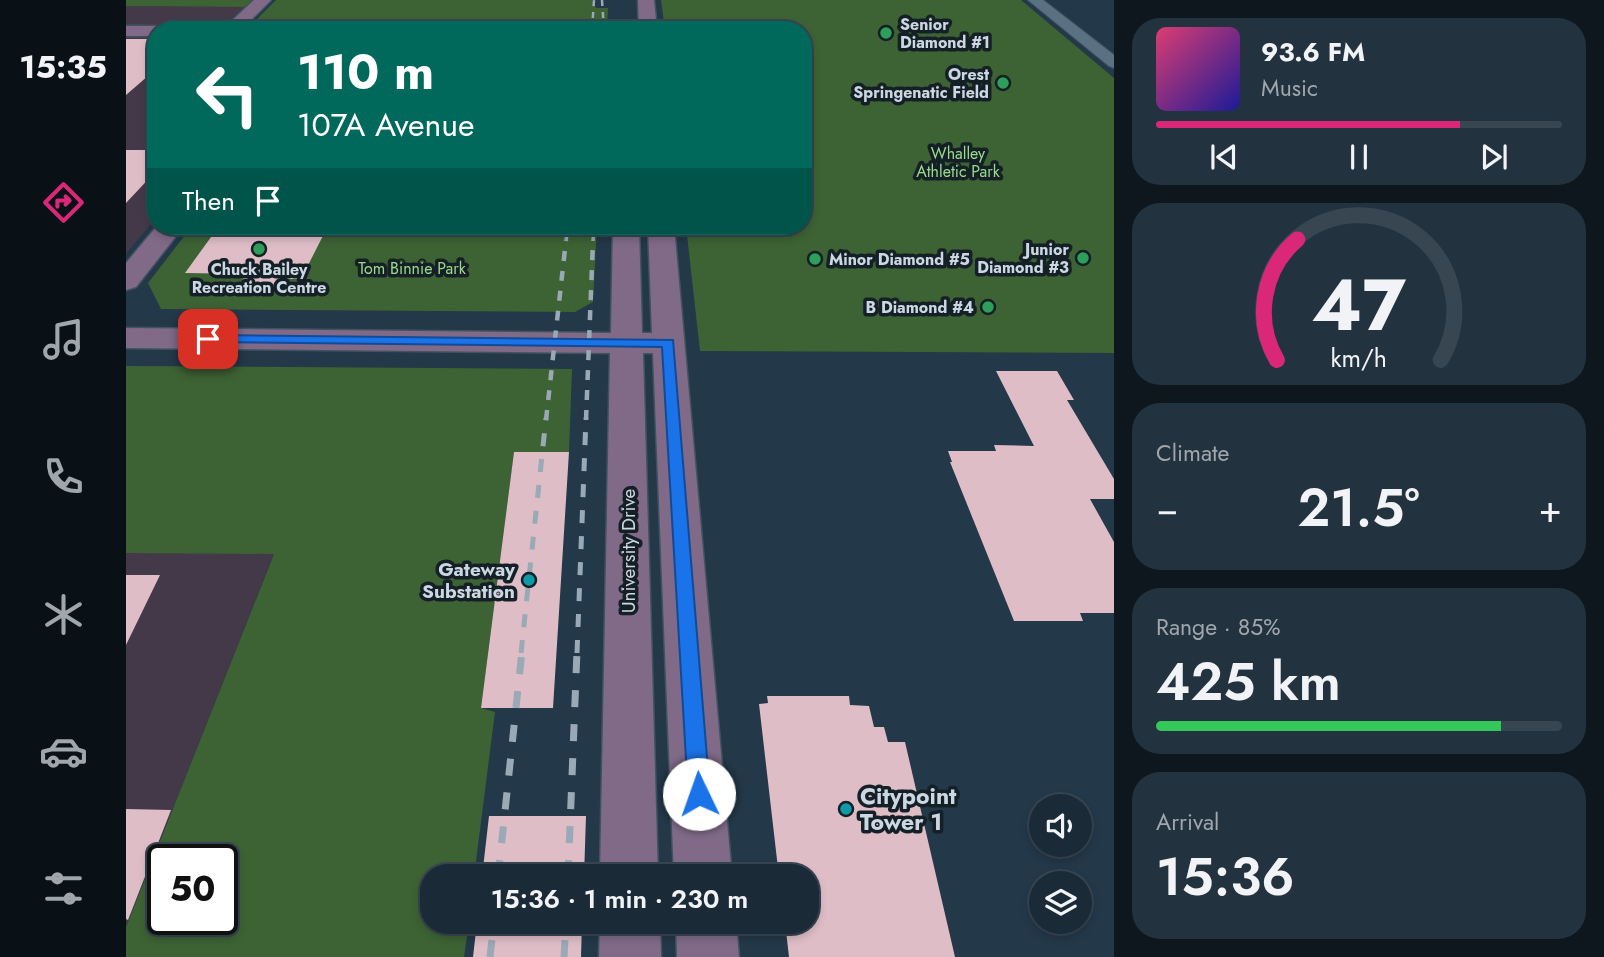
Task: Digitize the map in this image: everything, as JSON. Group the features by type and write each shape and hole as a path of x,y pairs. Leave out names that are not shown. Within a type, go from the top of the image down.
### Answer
{"main road":[{"path":"241,21 263,0"},
{"path":"646,0 647,21"},
{"path":"126,31 147,31"},
{"path":"126,281 164,235"},
{"name":"University Drive","path":"626,235 629,864"},
{"path":"662,235 703,864"},
{"path":"126,338 669,343"},
{"path":"629,934 630,957"},
{"path":"707,934 708,957"}],"street":[{"path":"1035,0 1114,63"}],"shaded area":[{"path":"126,6 245,7 229,21 147,21 147,26 126,26"},
{"path":"126,35 147,35 147,229 126,254"},
{"path":"126,553 274,553 159,844 147,844 147,874 126,927"}],"green space":[{"path":"126,0 253,0 245,7 126,6"},
{"path":"276,0 592,0 596,8 608,8 607,21 255,21"},
{"name":"Whalley Athletic Park","path":"661,0 1021,0 1114,78 1114,353 700,351 687,235 812,235 812,21 664,21"},
{"name":"Tom Binnie Park","path":"185,235 597,235 593,302 575,312 161,309 148,283"},
{"path":"126,366 572,369 569,452 514,452 481,708 495,712 476,864 420,864 420,934 467,934 464,957 126,957 126,927 147,874 147,935 238,935 238,844 159,844 274,554 126,553"}],"building":[{"path":"126,39 147,39 147,77 126,95"},
{"path":"126,150 147,150 147,181 126,203"},
{"name":"Chuck Bailey Recreation Centre","path":"212,235 323,235 301,279 286,279 280,289 237,289 246,274 185,273"},
{"path":"996,371 1057,371 1074,400 1067,400 1114,479 1114,499 1090,499 1114,542 1114,613 1080,613 1083,621 1014,621 950,462 948,451 996,451 994,445 1034,446"},
{"name":"Gateway Substation","path":"514,452 569,452 553,708 481,708"},
{"path":"126,575 160,575 126,645"},
{"name":"Citypoint Tower 1","path":"767,696 849,696 850,705 869,706 874,727 884,727 888,742 905,742 955,957 789,957 786,934 819,934 819,864 777,864 759,704 768,703"},
{"path":"126,809 171,810 158,844 147,844 147,871 128,920"},
{"path":"489,816 586,816 584,864 483,864"},
{"path":"476,934 582,934 581,957 473,957"}],"railway":[{"path":"593,21 594,0"},
{"path":"602,0 603,21"},
{"path":"566,241 567,235"},
{"path":"593,235 593,241"},
{"path":"546,420 566,240"},
{"path":"586,420 593,240"},
{"path":"521,653 546,418"},
{"path":"577,653 586,418"},
{"path":"499,864 522,651"},
{"path":"569,864 577,651"},
{"path":"490,957 493,934"},
{"path":"564,957 565,934"}],"place":[{"name":"Senior Diamond #1","path":"886,33"},
{"name":"Orest Springenatic Field","path":"1003,83"},
{"name":"Chuck Bailey Recreation Centre","path":"259,249"},
{"name":"Junior Diamond #3","path":"1083,258"},
{"name":"Minor Diamond #5","path":"815,259"},
{"name":"B Diamond #4","path":"988,307"},
{"name":"Gateway Substation","path":"529,580"},
{"name":"Citypoint Tower 1","path":"846,809"}],"route":[{"path":"208,339 669,343 699,794"}]}
